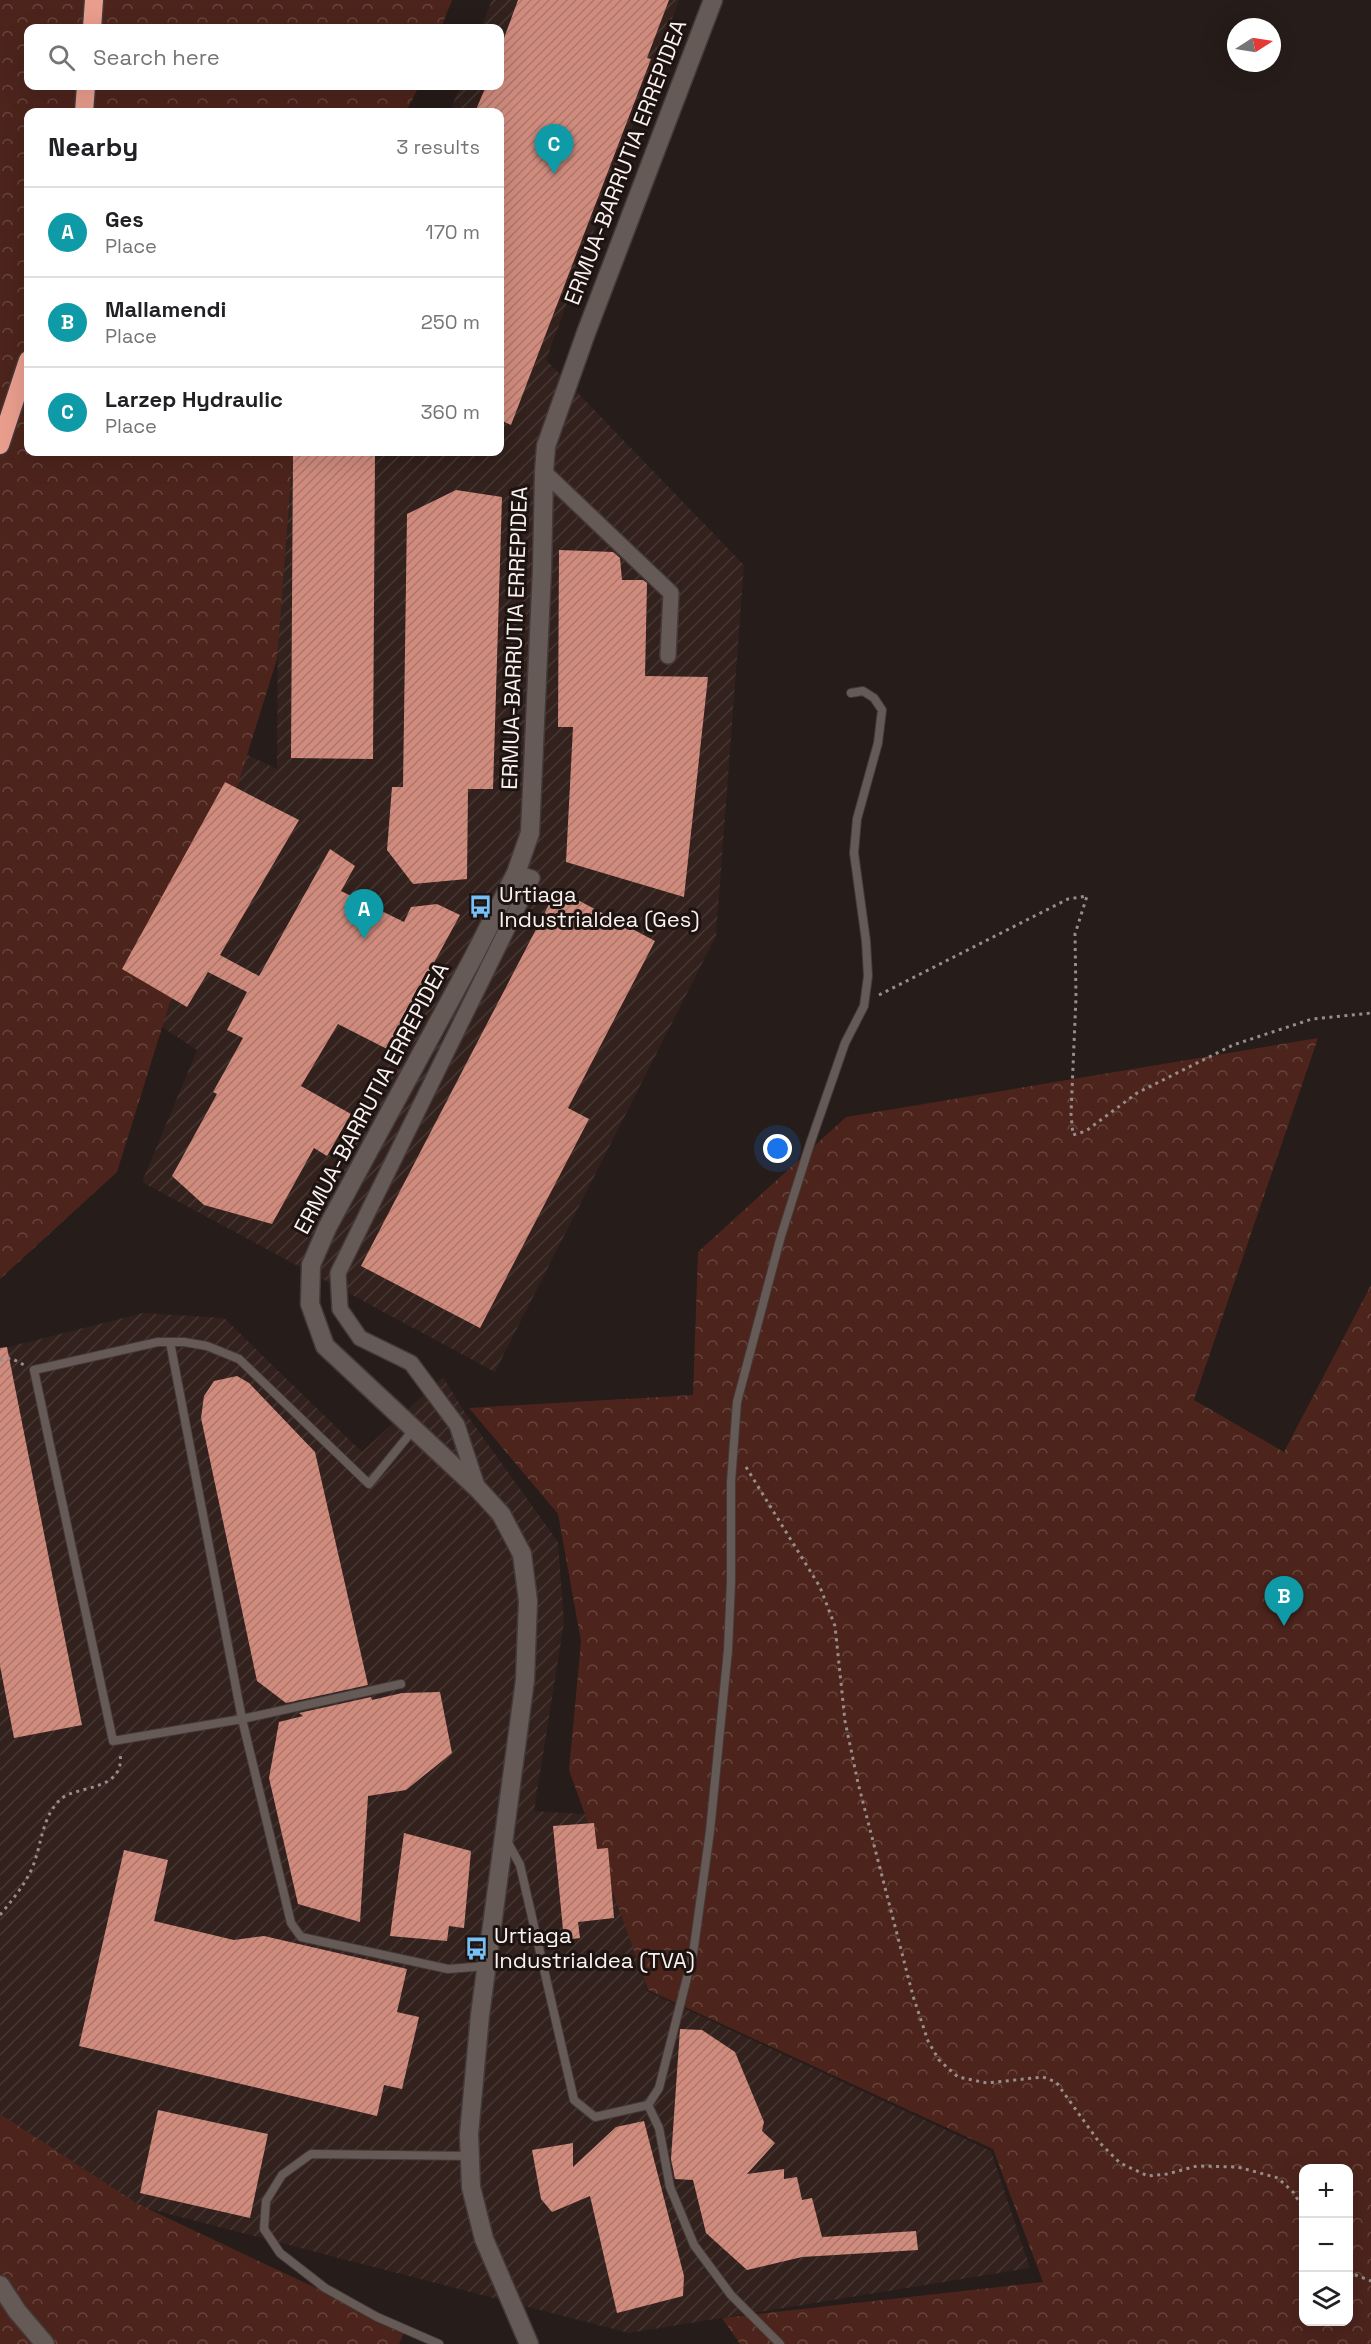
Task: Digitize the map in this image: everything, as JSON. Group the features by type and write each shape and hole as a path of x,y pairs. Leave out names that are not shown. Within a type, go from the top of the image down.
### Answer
{"highway":[{"path":"92,24 94,0"},
{"path":"84,108 86,90"},
{"path":"0,445 24,372"}],"street":[{"name":"ERMUA-BARRUTIA ERREPIDEA","path":"529,2344 484,2238 471,2187 470,2156 470,2122 486,1966 525,1680 528,1601 522,1554 501,1514 478,1489 325,1346 310,1304 311,1265 328,1226 473,958 516,873 530,833 546,446 586,333 713,0"},
{"path":"544,472 671,593 668,656"},
{"path":"478,1489 458,1425 411,1363 360,1338 340,1310 338,1273 532,878 516,873"},
{"path":"0,2285 17,2311 45,2344"},
{"path":"0,2312 45,2344"}],"lane":[{"path":"503,1834 520,1865 574,2100 595,2117 648,2105 659,2088 693,1954 710,1831 728,1650 731,1482 737,1402 781,1236 845,1043 864,1006 868,976 866,941 854,853 857,819 878,742 882,710 874,698 863,691 851,693"},
{"path":"401,1684 242,1719 112,1741 34,1370 158,1342 207,1346 239,1359 369,1484 414,1428"},
{"path":"170,1342 242,1719 291,1923 302,1936 448,1969 486,1966"},
{"path":"648,2105 659,2128 670,2187 694,2245 731,2295 780,2344"},
{"path":"439,2344 377,2318 326,2288 280,2253 264,2229 266,2201 282,2175 311,2154 470,2156"}],"path":[{"path":"864,1006 888,990 1068,899 1087,896 1075,934 1076,997 1071,1114 1073,1135 1086,1131 1137,1093 1233,1045 1312,1019 1371,1013"},
{"path":"0,1360 11,1358 34,1370"},
{"path":"733,1445 820,1587 835,1626 845,1721 858,1782 913,1996 928,2041 939,2060 958,2077 987,2083 1043,2077 1056,2082 1099,2142 1120,2163 1148,2176 1167,2174 1197,2166 1238,2167 1278,2178 1294,2193 1299,2202"},
{"path":"0,1916 23,1887 33,1865 49,1812 63,1797 101,1786 115,1775 121,1761 118,1740"},
{"path":"1353,2274 1371,2281"}],"shaded area":[{"path":"492,0 679,0 546,360 744,565 716,936 495,1372 142,1182 197,1050 95,983 225,744 277,769 279,456 504,456 504,108 452,108 458,90 504,90 504,24 483,24"},
{"path":"143,1313 224,1318 362,1452 443,1377 464,1411 558,1542 564,1622 534,1811 598,1815 647,1991 991,2151 1030,2268 629,2333 80,2191 0,2140 0,1349"}],"green space":[{"path":"0,0 452,0 443,24 24,24 24,90 417,90 408,108 24,108 24,456 293,456 277,659 117,1172 0,1279"},
{"path":"1318,1038 1194,1400 1284,1452 1371,1285 1371,2344 740,2344 722,2318 1043,2282 993,2149 648,1990 569,1770 581,1641 558,1514 469,1408 693,1395 698,1252 846,1117"},
{"path":"0,2114 136,2203 405,2330 399,2344 0,2344"}],"building":[{"path":"518,0 669,0 647,58 651,59 511,425 504,422 504,108 477,108 484,90 504,90 504,38"},
{"path":"293,456 375,456 373,759 291,758"},
{"path":"456,490 502,497 493,789 468,789 467,879 413,884 387,850 392,787 403,787 407,514"},
{"path":"559,550 613,552 620,558 622,580 643,580 647,583 645,676 708,677 684,897 566,862 573,727 558,727"},
{"path":"225,782 299,820 220,955 259,976 330,849 355,866 341,891 404,922 411,907 437,904 460,915 387,1049 338,1024 301,1086 351,1114 327,1156 314,1148 272,1224 204,1205 172,1176 217,1094 213,1092 243,1038 227,1030 247,992 208,972 187,1007 122,969"},
{"path":"557,889 655,941 568,1108 589,1119 480,1328 361,1266"},
{"path":"7,1347 82,1725 14,1738 0,1666 0,1348"},
{"path":"237,1376 249,1383 315,1452 368,1685 286,1703 257,1681 201,1418 204,1396 214,1381"},
{"path":"440,1692 452,1753 406,1790 368,1796 360,1922 298,1904 269,1778 279,1722 303,1716 299,1713 371,1697 372,1700 402,1693"},
{"path":"594,1823 597,1849 608,1848 614,1918 578,1922 580,1938 564,1940 553,1826"},
{"path":"404,1833 471,1851 464,1928 449,1926 447,1941 390,1936"},
{"path":"124,1850 168,1860 154,1921 234,1940 264,1936 407,1969 397,2012 419,2017 402,2089 384,2085 377,2116 79,2046"},
{"path":"680,2029 702,2030 735,2052 764,2122 762,2131 775,2143 747,2174 784,2169 784,2179 797,2177 802,2200 812,2198 822,2237 916,2231 918,2250 802,2257 747,2270 706,2233 693,2180 675,2179 671,2159"},
{"path":"158,2110 268,2134 250,2218 140,2193"},
{"path":"644,2121 684,2276 683,2296 617,2313 590,2196 552,2212 541,2199 532,2150 573,2143 573,2167 616,2127"}],"place":[{"name":"Larzep Hydraulic","path":"554,174"},
{"name":"Urtiaga Industrialdea (Ges)","path":"481,907"},
{"name":"Ges","path":"364,939"},
{"name":"Mallamendi","path":"1284,1626"},
{"name":"Urtiaga Industrialdea (TVA)","path":"476,1948"}]}
